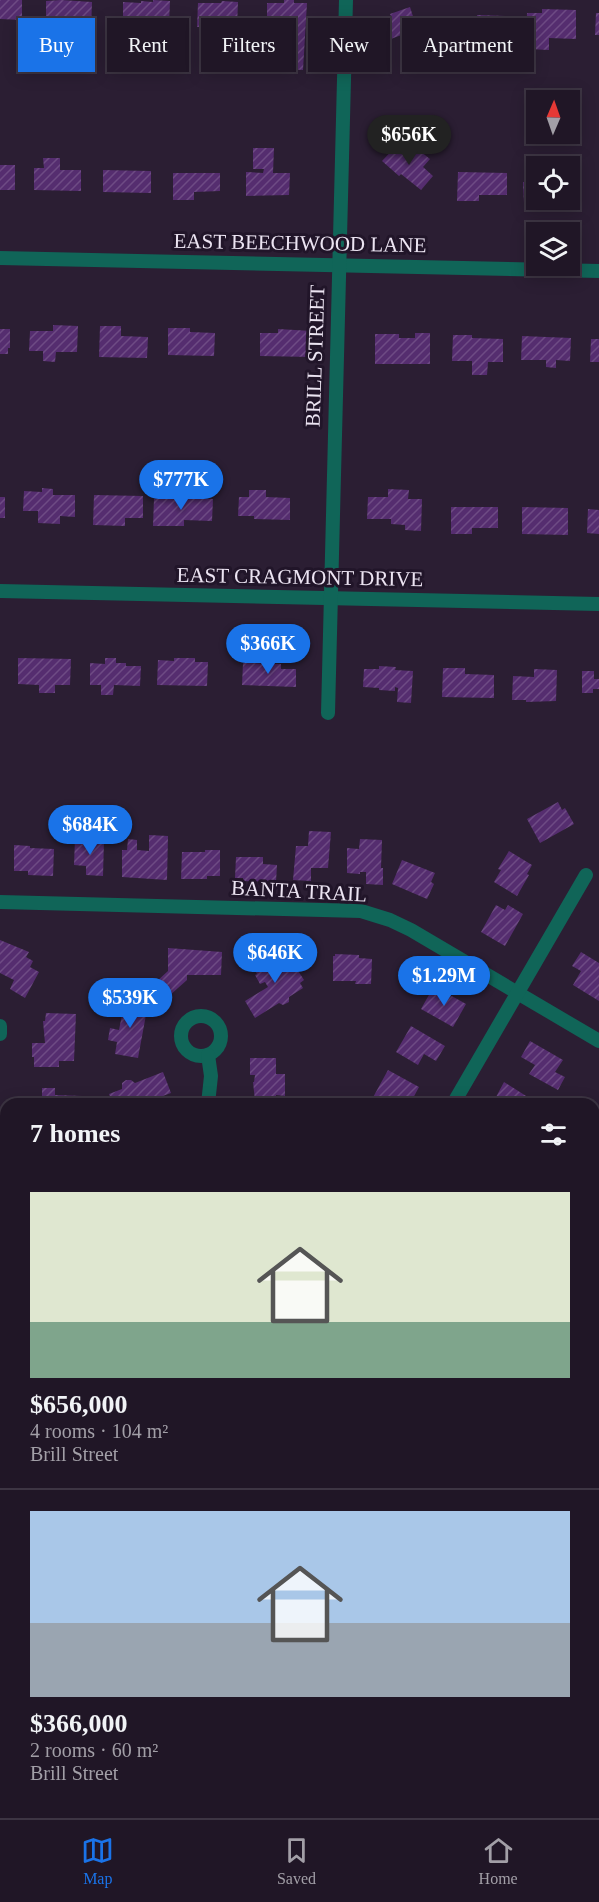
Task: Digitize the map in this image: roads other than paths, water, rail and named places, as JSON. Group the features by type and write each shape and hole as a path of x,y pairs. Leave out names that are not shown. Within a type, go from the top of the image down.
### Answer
{"street":[{"name":"BRILL STREET","path":"328,713 346,0"},
{"name":"EAST BEECHWOOD LANE","path":"0,258 599,271"},
{"name":"EAST CRAGMONT DRIVE","path":"0,591 599,604"},
{"path":"457,1098 586,875"},
{"name":"BANTA TRAIL","path":"0,902 361,911 390,920 411,930 599,1041"},
{"path":"0,1026 0,1034"},
{"path":"208,1055 211,1076 209,1098"}]}
